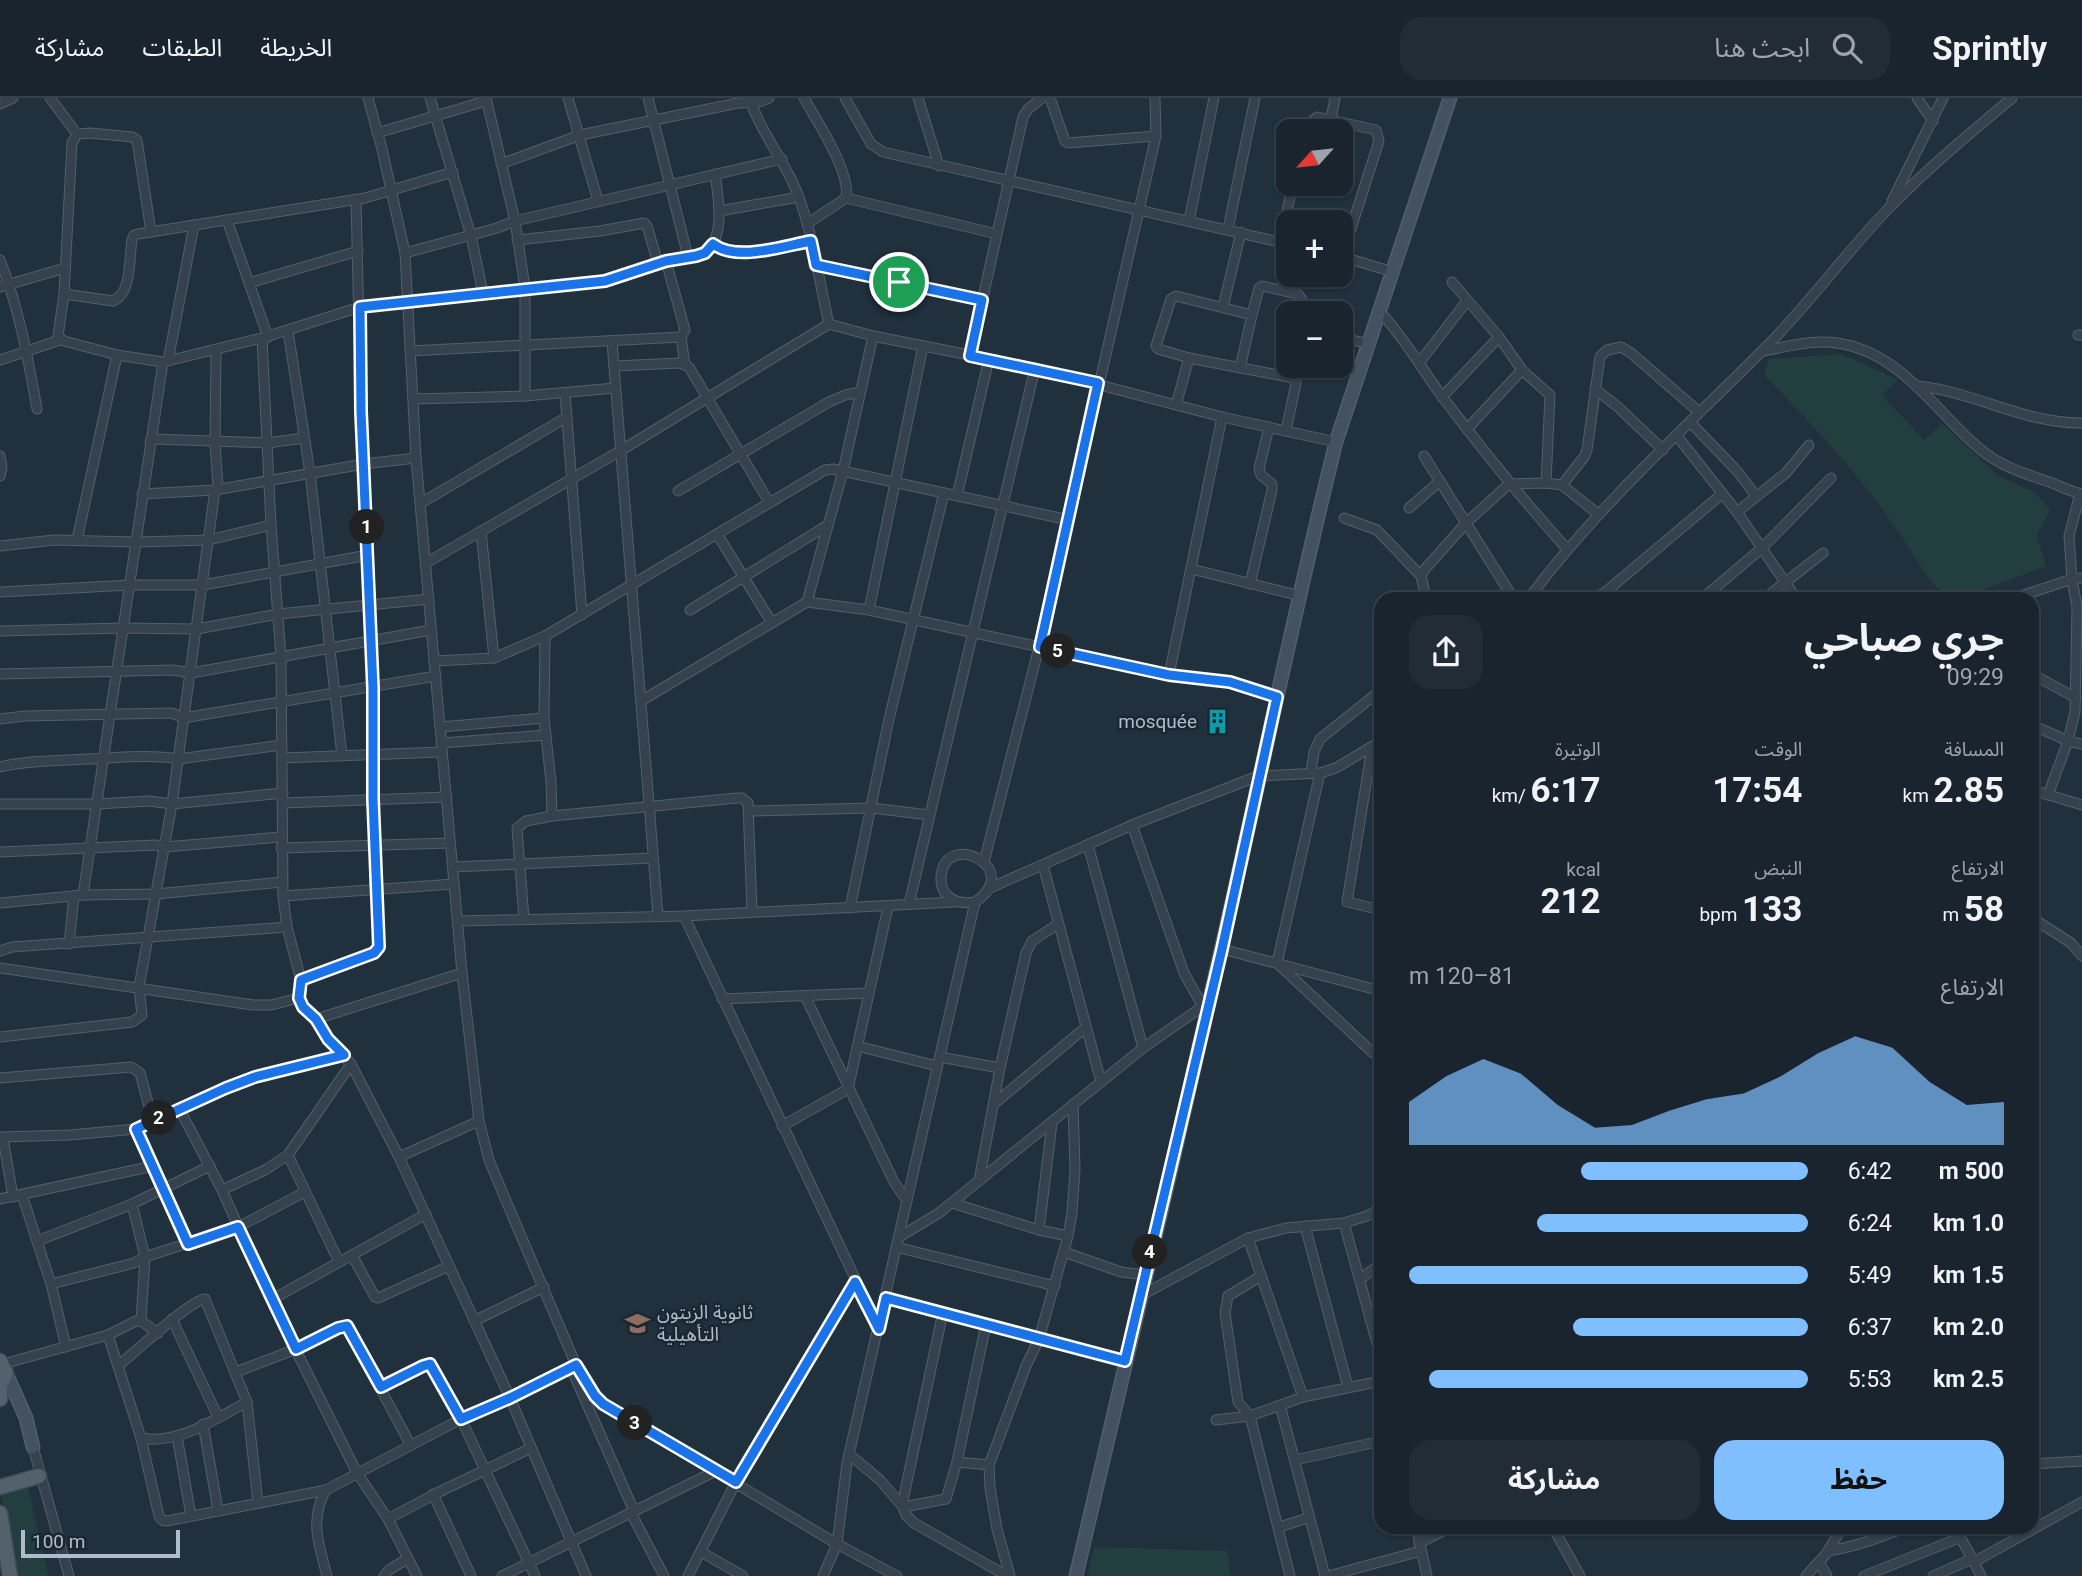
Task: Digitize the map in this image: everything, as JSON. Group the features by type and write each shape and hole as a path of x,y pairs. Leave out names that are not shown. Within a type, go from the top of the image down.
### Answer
{"main road":[{"path":"1076,1576 1206,1004 1222,949 1258,776 1336,442 1450,98"},
{"path":"0,1399 2,1375"},
{"path":"2,1375 33,1447"},
{"path":"0,1487 39,1476"},
{"path":"0,1513 10,1576"}],"street":[{"path":"0,104 13,98"},
{"path":"50,98 77,134"},
{"path":"368,98 405,253 416,458 462,973 479,1121 489,1160 503,1196 544,1287 573,1367 633,1512 664,1576"},
{"path":"430,98 471,236 483,293"},
{"path":"568,98 598,201"},
{"path":"648,98 688,257"},
{"path":"501,164 580,135 736,100 759,102 769,98"},
{"path":"804,98 838,162 846,183 846,198"},
{"path":"845,98 865,134 877,149 939,166 1276,241"},
{"path":"918,98 939,166"},
{"path":"970,356 1023,117 1028,109 1042,98"},
{"path":"1050,98 1068,143 1156,136"},
{"path":"984,862 1040,647 1156,136 1155,98"},
{"path":"1189,220 1214,98"},
{"path":"1228,229 1255,98"},
{"path":"1314,119 1331,119 1335,98"},
{"path":"1917,98 1933,121"},
{"path":"1888,209 1943,98"},
{"path":"1534,592 1598,514 1763,351 1888,209 1951,149 2012,98"},
{"path":"377,133 486,100 514,221 525,288 524,397"},
{"path":"750,100 799,197 829,324"},
{"path":"1353,124 1376,130 1379,135 1353,220"},
{"path":"77,134 132,137 137,140 151,232"},
{"path":"60,340 58,333 64,294 72,143 77,134"},
{"path":"405,253 471,236 514,221 782,159"},
{"path":"64,294 113,301 118,299 125,289 133,237 138,233 356,200 453,172"},
{"path":"0,360 60,340 117,355 166,361 265,338 360,307 605,281 662,262 705,253 717,236 719,211 715,174"},
{"path":"719,211 799,197"},
{"path":"807,224 846,198 997,234"},
{"path":"301,980 374,953 379,947 375,890 373,688 356,200"},
{"path":"227,220 250,284 265,338 271,525 281,657 282,882 287,927 301,980 299,998 328,1039 351,1063 399,1157 510,1398 586,1576"},
{"path":"517,240 644,223 662,262 685,330 681,337 685,365"},
{"path":"69,944 90,848 150,441 194,225"},
{"path":"1223,307 1241,232"},
{"path":"713,244 736,254 811,241"},
{"path":"250,284 358,251"},
{"path":"0,260 5,286 27,351 37,409"},
{"path":"1353,260 1393,272"},
{"path":"816,265 982,300"},
{"path":"5,286 65,268"},
{"path":"1452,282 1499,337 1522,370 1550,395 1546,483"},
{"path":"1240,368 1259,288 1262,286 1298,293 1302,301"},
{"path":"1252,315 1176,296 1171,299 1156,346 1158,349 1189,358 1276,375"},
{"path":"1419,363 1467,301"},
{"path":"1380,312 1405,341 1442,397 1509,484 1567,550"},
{"path":"426,562 572,480 829,324 873,336 1035,368 1222,417 1336,442"},
{"path":"288,331 310,473 342,756"},
{"path":"807,602 843,471 873,336"},
{"path":"410,351 681,337"},
{"path":"1442,397 1499,337"},
{"path":"1353,340 1369,344"},
{"path":"612,342 657,916"},
{"path":"1763,351 1821,342 1838,343 1887,360 1917,386 1956,427 2000,463 2081,494 2069,536 2077,578 2075,712 2068,741 2048,795"},
{"path":"869,611 923,346"},
{"path":"1562,485 1587,450 1600,357 1606,350 1621,347 1699,412"},
{"path":"0,1037 132,1022 144,1011 139,987 172,804 215,490 218,487 215,443 216,350"},
{"path":"77,540 117,355"},
{"path":"1176,405 1189,358"},
{"path":"957,496 989,359"},
{"path":"614,366 680,363 689,368 769,502"},
{"path":"909,904 1035,368"},
{"path":"1467,429 1522,370"},
{"path":"1286,431 1296,383 1294,378"},
{"path":"1917,386 1941,388 2052,420 2082,423"},
{"path":"413,399 524,397 615,388"},
{"path":"1595,389 1618,407 1662,450"},
{"path":"678,491 829,402 860,392"},
{"path":"565,393 582,615"},
{"path":"421,503 567,417"},
{"path":"1169,675 1222,417"},
{"path":"1690,422 1738,472 1756,496"},
{"path":"1250,583 1272,489 1272,484 1261,475 1259,469 1269,428"},
{"path":"1677,436 1737,512 1792,592"},
{"path":"150,441 267,443 304,438"},
{"path":"1737,512 1786,473 1809,445"},
{"path":"0,456 0,476"},
{"path":"1424,456 1509,592"},
{"path":"142,494 215,490 364,464 416,458"},
{"path":"434,661 494,658 545,636 825,470 843,471 1069,520"},
{"path":"1710,592 1762,548 1831,478"},
{"path":"1409,508 1440,481"},
{"path":"1420,576 1467,522 1509,484 1562,485 1598,514"},
{"path":"850,908 889,719 944,493"},
{"path":"1611,592 1722,494"},
{"path":"1344,518 1377,530 1420,576 1424,592"},
{"path":"0,546 77,540 209,540 271,525"},
{"path":"690,610 828,525"},
{"path":"481,531 494,658"},
{"path":"717,534 772,623"},
{"path":"1772,592 1823,553"},
{"path":"0,592 203,584 368,555"},
{"path":"1191,569 1301,596"},
{"path":"2034,592 2077,578"},
{"path":"0,631 197,629 278,614 429,599"},
{"path":"641,701 807,602 869,611 1169,675 1230,682 1277,697"},
{"path":"0,674 173,670 191,673 432,630"},
{"path":"545,636 544,718 552,816"},
{"path":"0,719 25,716 172,713 183,718 436,676"},
{"path":"2039,677 2076,698"},
{"path":"1277,963 1315,773 1314,752 1320,739 1330,729 1374,696"},
{"path":"440,727 544,718"},
{"path":"2039,728 2082,744"},
{"path":"282,758 374,755 546,735"},
{"path":"0,767 27,762 166,757 178,759 282,745"},
{"path":"990,888 1132,825 1258,776 1315,773 1336,768 1374,745"},
{"path":"1371,747 1348,902 1374,908"},
{"path":"2039,792 2082,805"},
{"path":"0,804 149,801 172,804 283,798 447,797"},
{"path":"524,919 517,828 526,821 552,816 737,798 748,803 752,911"},
{"path":"749,811 872,808 929,815"},
{"path":"898,1242 952,1203 1143,1048 1206,1004 1184,973 1132,825"},
{"path":"0,852 155,845 165,847 281,837"},
{"path":"281,848 450,843"},
{"path":"1087,845 1143,1048"},
{"path":"458,922 684,916 955,902 965,904 984,897 990,888 988,867 972,855 962,854 952,858 941,875 942,886 955,902"},
{"path":"453,867 652,858"},
{"path":"1043,865 1101,1082"},
{"path":"0,902 78,895 156,894 282,882"},
{"path":"283,896 454,884"},
{"path":"823,1576 837,1544 849,1454 975,902"},
{"path":"782,1126 848,1089 888,907"},
{"path":"684,916 879,1329"},
{"path":"2039,922 2071,943 2082,956"},
{"path":"979,1181 1000,1068 1026,953 1032,941 1058,924"},
{"path":"0,951 12,947 287,927"},
{"path":"1222,949 1374,989"},
{"path":"1277,963 1373,1053"},
{"path":"0,968 253,1004 271,1005 299,998"},
{"path":"316,1019 462,973"},
{"path":"722,999 868,993"},
{"path":"805,996 894,1182 907,1201"},
{"path":"995,1103 1085,1028"},
{"path":"857,1046 939,1062 1000,1068"},
{"path":"66,1348 51,1284 37,1241 17,1196 2,1137 136,1129 255,1077 344,1055"},
{"path":"222,1190 265,1170 288,1155 351,1063"},
{"path":"0,1078 131,1068 140,1073 153,1121"},
{"path":"1009,1576 996,1529 989,1465 1026,1366 1040,1339 1068,1236 1075,1169 1073,1104"},
{"path":"180,1110 222,1190 271,1300 357,1473 388,1519 417,1576"},
{"path":"399,1157 479,1121"},
{"path":"1040,1230 1052,1122"},
{"path":"136,1129 188,1244"},
{"path":"288,1155 339,1262"},
{"path":"0,1199 153,1166"},
{"path":"37,1241 132,1204 210,1166"},
{"path":"51,1284 134,1263 238,1227 305,1192"},
{"path":"952,1203 1068,1236"},
{"path":"132,1204 145,1257 141,1321"},
{"path":"1140,1296 1266,1231 1344,1223 1374,1212"},
{"path":"271,1300 426,1214"},
{"path":"1344,1223 1374,1333"},
{"path":"1305,1226 1348,1387"},
{"path":"1248,1238 1303,1397"},
{"path":"898,1242 1055,1286"},
{"path":"1064,1252 1121,1272 1145,1275"},
{"path":"352,1255 378,1298 449,1266"},
{"path":"1360,1279 1374,1269"},
{"path":"1261,1276 1226,1298 1226,1312 1238,1402 1250,1416 1290,1576"},
{"path":"688,1576 736,1482 855,1282"},
{"path":"474,1321 544,1287"},
{"path":"886,1298 1125,1361"},
{"path":"118,1366 172,1319 197,1301 205,1299 247,1402 258,1503"},
{"path":"902,1506 943,1312"},
{"path":"1370,1319 1374,1318"},
{"path":"172,1319 218,1417"},
{"path":"2,1375 66,1348 108,1335 136,1321 141,1321 158,1333"},
{"path":"902,1506 946,1499 957,1462 986,1325"},
{"path":"236,1372 347,1326 410,1444"},
{"path":"108,1335 141,1438 161,1519 167,1521 326,1490 410,1444 573,1367"},
{"path":"381,1387 430,1364 461,1419 535,1576"},
{"path":"573,1367 603,1404 837,1544 897,1576"},
{"path":"1216,1420 1250,1416 1303,1397 1374,1382"},
{"path":"141,1438 158,1440 177,1436 247,1402"},
{"path":"1280,1405 1296,1460 1308,1518 1327,1576 1420,1547 1440,1534"},
{"path":"204,1424 218,1510"},
{"path":"177,1436 191,1516"},
{"path":"1296,1460 1374,1443"},
{"path":"33,1447 69,1576"},
{"path":"388,1519 433,1494 531,1448"},
{"path":"849,1454 880,1480 902,1506 909,1520 1009,1576"},
{"path":"2039,1464 2082,1461"},
{"path":"957,1462 989,1465"},
{"path":"502,1576 716,1471"},
{"path":"326,1490 318,1504 316,1515 327,1576"},
{"path":"433,1494 471,1576"},
{"path":"2039,1525 2082,1502"},
{"path":"1279,1527 1308,1518"},
{"path":"1418,1534 1427,1576"},
{"path":"1556,1534 1577,1575"},
{"path":"1806,1576 1828,1551 1838,1534"},
{"path":"1828,1551 1886,1534"},
{"path":"1957,1534 1981,1576"},
{"path":"1933,1576 1973,1560 2022,1534"},
{"path":"1864,1576 1959,1538"},
{"path":"701,1552 743,1576"},
{"path":"384,1576 407,1559"},
{"path":"1819,1562 1827,1576"}],"green space":[{"path":"1842,354 1898,380 1882,395 1924,440 1942,423 1996,474 2036,493 2050,510 2037,535 2046,566 1977,592 1941,591 1926,574 1866,488 1827,441 1764,375 1769,359"},
{"path":"28,1486 48,1576 17,1576 0,1492"},
{"path":"1094,1547 1227,1551 1231,1576 1088,1576"}],"place":[{"name":"mosquée","path":"1217,721"},
{"name":"ثانوية الزيتون التأهيلية","path":"637,1323"}],"route":[{"path":"811,241 816,265 899,282 982,300 970,356 1098,383 1040,647 1169,675 1230,682 1277,697 1222,949 1125,1361 886,1298 879,1329 855,1282 736,1482 603,1404 576,1365 461,1419 430,1364 381,1387 347,1326 296,1349 238,1227 188,1244 136,1129 255,1077 344,1055 303,1007 299,998 301,980 374,953 379,947 375,890 373,688 361,411 360,307 605,281 666,261 705,253 713,244 719,249 736,254 811,241"}]}
